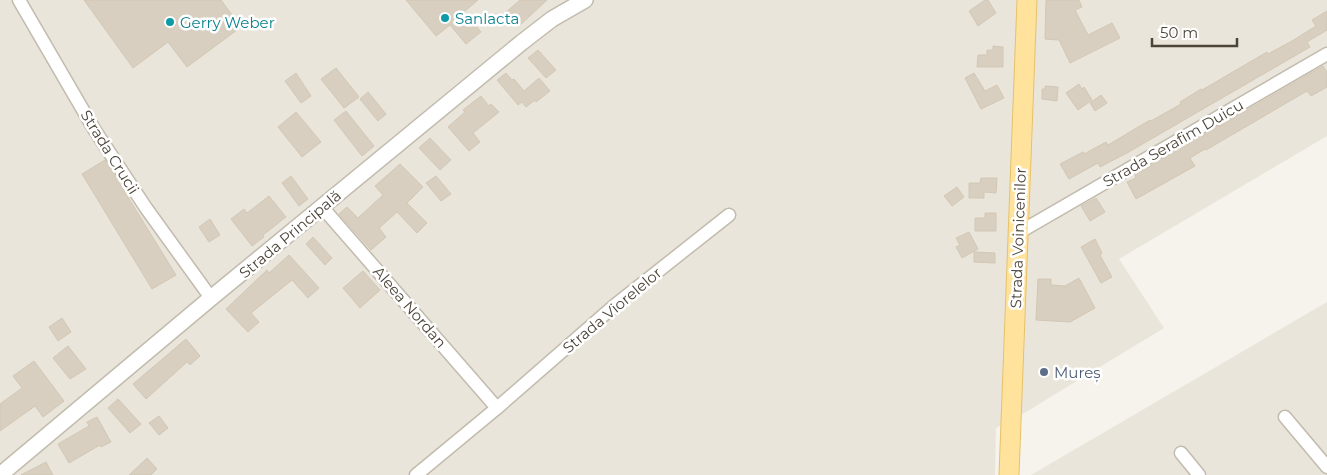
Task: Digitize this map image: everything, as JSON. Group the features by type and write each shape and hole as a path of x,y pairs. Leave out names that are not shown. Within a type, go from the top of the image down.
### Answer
{"main road":[{"name":"Strada Voinicenilor","path":"1009,475 1027,0"}],"street":[{"name":"Strada Crucii","path":"19,0 125,177 150,215 211,298"},
{"name":"Strada Principală","path":"0,475 322,207 552,19 577,2"},
{"name":"Strada Serafim Duicu","path":"1018,233 1327,54"},
{"name":"Aleea Nordan","path":"322,207 498,408"},
{"name":"Strada Viorelelor","path":"416,475 498,408 614,306 729,215"},
{"path":"1285,417 1327,467"},
{"path":"1181,453 1199,475"}],"shaded area":[{"path":"0,0 1327,0 1327,136 1119,259 1164,328 1026,412 996,428 995,475 0,475"},
{"path":"1327,302 1327,475 1031,475"}],"building":[{"path":"84,0 221,0 241,27 187,67 168,42 133,68"},
{"name":"Sanlacta","path":"406,0 478,0 464,12 481,32 466,44 450,25 436,36"},
{"path":"520,0 547,0 518,27 505,13"},
{"path":"985,0 988,0 996,13 978,26 969,11"},
{"path":"1046,0 1079,0 1082,7 1075,10 1088,35 1112,23 1120,38 1070,63 1059,40 1045,39"},
{"path":"1327,11 1327,30 1307,42 1310,47 1127,153 1100,167 1098,163 1069,179 1060,164 1106,142 1108,145 1181,104 1180,102 1201,89 1267,52 1268,54 1292,41 1316,26 1312,20"},
{"path":"993,46 1003,47 1003,67 977,67 978,55 987,55 987,50 993,50"},
{"path":"538,50 556,70 546,78 528,58"},
{"path":"1323,66 1327,72 1327,87 1311,96 1307,91 1205,149 1190,158 1195,166 1136,199 1127,182 1136,178 1135,175"},
{"path":"336,68 359,97 344,108 321,79"},
{"path":"296,73 311,96 301,103 285,81"},
{"path":"506,73 524,91 539,78 550,91 526,107 522,102 518,105 497,80"},
{"path":"974,73 985,91 997,85 1004,98 981,109 965,78"},
{"path":"1079,84 1082,89 1084,87 1092,100 1078,110 1066,93"},
{"path":"1045,86 1058,87 1057,101 1042,99 1042,89 1045,89"},
{"path":"368,92 386,114 378,121 360,99"},
{"path":"1101,95 1107,103 1095,111 1090,103"},
{"path":"481,96 489,106 491,104 499,112 473,133 480,142 469,151 448,127 465,112 463,110"},
{"path":"346,111 374,146 362,156 334,120"},
{"path":"296,112 321,142 302,157 278,127"},
{"path":"430,138 451,160 440,170 419,148"},
{"path":"105,160 176,275 152,289 82,174"},
{"path":"400,164 423,187 407,203 427,223 417,233 397,212 379,228 386,237 371,250 339,214 347,207 358,218 383,195 375,186"},
{"path":"291,176 308,199 299,206 282,183"},
{"path":"436,176 451,194 441,201 426,183"},
{"path":"981,178 997,178 996,193 984,192 984,198 969,198 969,183 980,183"},
{"path":"957,187 964,197 952,206 944,196"},
{"path":"269,196 286,217 252,246 231,219 244,209 247,213"},
{"path":"1096,198 1105,212 1090,221 1081,206"},
{"path":"985,213 996,213 996,231 975,231 975,218 985,218"},
{"path":"210,219 220,235 209,242 199,227"},
{"path":"969,232 978,249 962,258 956,247 960,245 956,238"},
{"path":"313,237 332,258 325,265 306,244"},
{"path":"1095,239 1102,253 1100,255 1112,277 1101,283 1081,247"},
{"path":"974,252 995,253 995,263 974,262"},
{"path":"289,255 319,288 308,298 292,280 251,313 259,322 248,332 226,309 267,270 269,273"},
{"path":"363,271 380,290 360,308 343,288"},
{"path":"1079,278 1095,308 1070,322 1036,320 1038,279 1051,279 1051,285 1065,286"},
{"path":"62,318 71,332 58,341 49,327"},
{"path":"186,339 200,356 190,365 187,362 146,399 133,384"},
{"path":"68,346 86,369 70,379 53,358"},
{"path":"34,361 64,401 43,417 35,406 0,431 0,404 22,388 13,376"},
{"path":"118,399 141,424 130,433 108,408"},
{"path":"159,416 168,428 159,435 149,423"},
{"path":"97,417 111,442 101,447 100,445 69,463 58,444 89,426 87,422"},
{"path":"147,458 157,469 151,475 129,475"},
{"path":"46,462 53,475 21,475"}],"place":[{"name":"Sanlacta","path":"445,18"},
{"name":"Gerry Weber","path":"170,22"},
{"name":"Mureș","path":"1044,372"}]}
